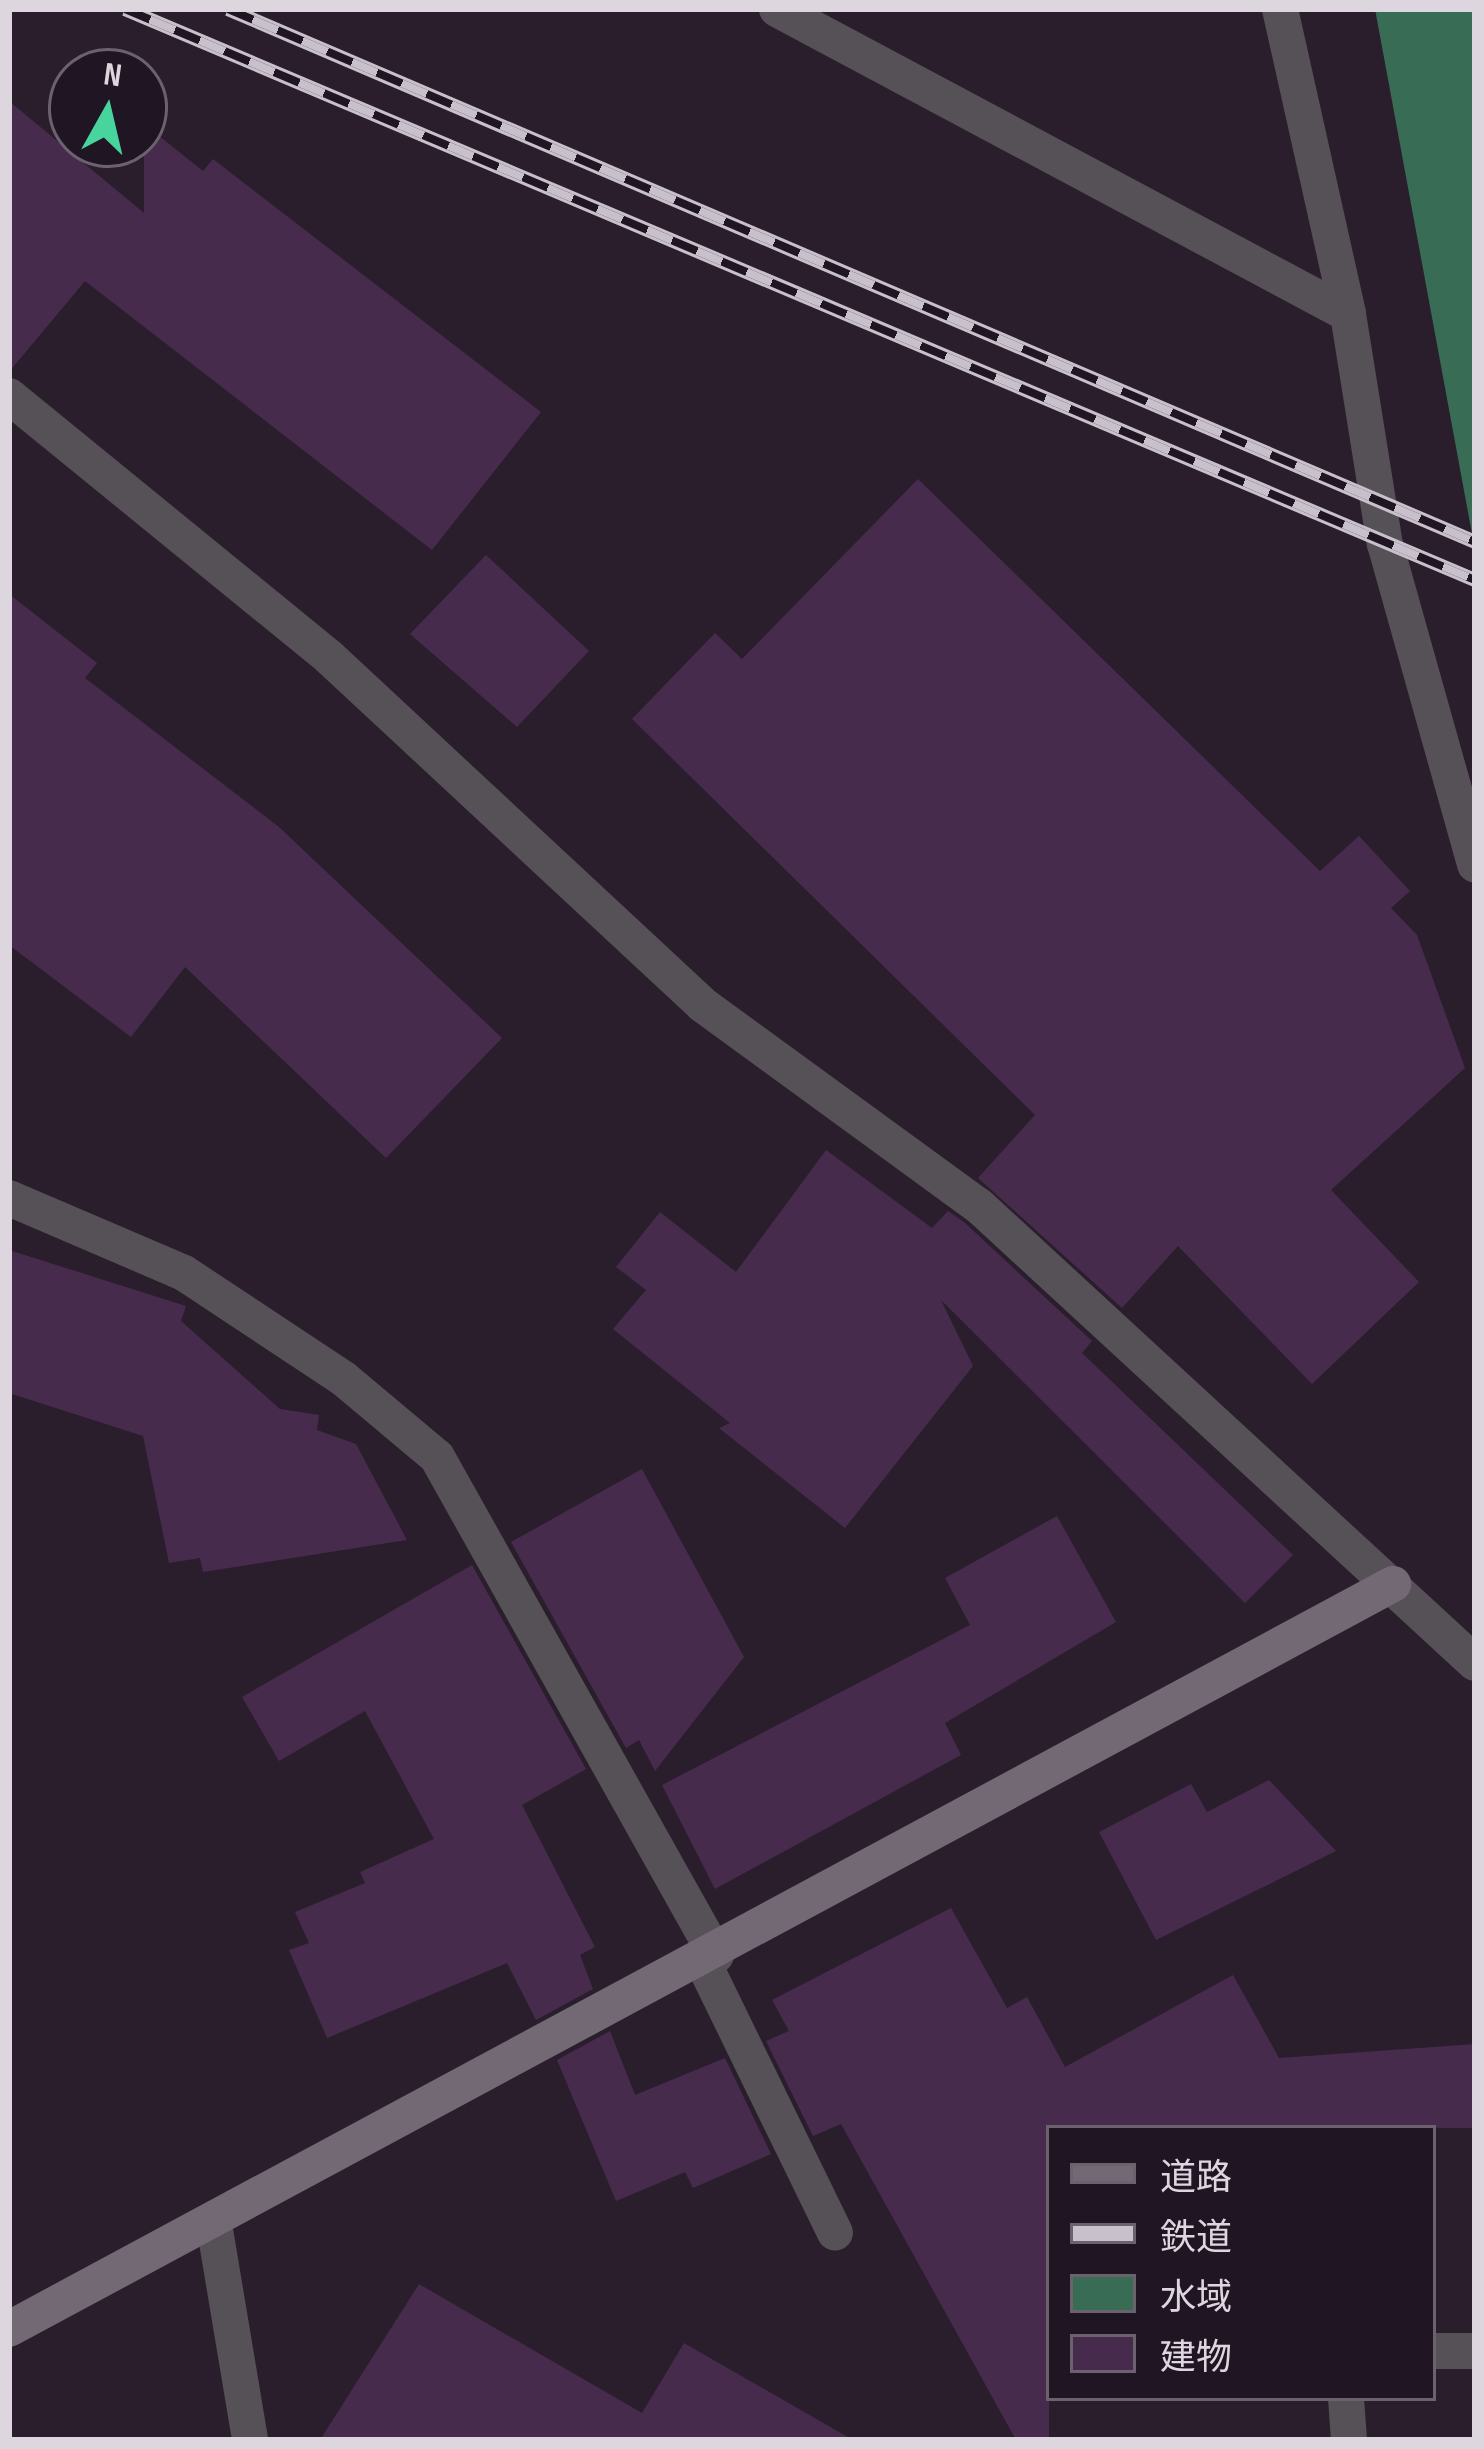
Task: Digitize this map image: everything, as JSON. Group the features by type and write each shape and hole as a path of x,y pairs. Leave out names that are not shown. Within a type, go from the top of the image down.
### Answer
{"street":[{"path":"776,9 1348,314"},
{"path":"1280,9 1348,314 1385,544 1475,865"},
{"path":"9,396 330,658 703,1005 979,1206 1475,1663"},
{"path":"9,1198 184,1273 344,1379 437,1457 709,1959 835,2234"},
{"path":"9,2330 709,1959 1393,1584"},
{"path":"214,2224 250,2440"},
{"path":"1436,2351 1475,2351"},
{"path":"1346,2401 1349,2440"}],"water":[{"path":"1375,9 1475,9 1475,550"}],"building":[{"path":"9,101 48,133 48,168 90,168 144,213 144,168 168,168 168,143 203,171 213,159 541,412 432,550 85,281 9,372"},
{"path":"918,479 1320,871 1359,836 1410,891 1391,908 1417,935 1465,1068 1331,1190 1419,1282 1312,1384 1178,1246 1122,1308 978,1178 1035,1115 632,719 715,633 742,659"},
{"path":"486,555 589,651 517,727 410,634"},
{"path":"9,594 97,663 85,678 279,827 502,1038 386,1158 185,967 131,1037 9,945"},
{"path":"826,1150 932,1228 948,1211 965,1223 1092,1341 1082,1353 1293,1555 1245,1603 941,1300 973,1366 845,1528 719,1428 730,1423 613,1329 646,1290 616,1267 660,1212 736,1272"},
{"path":"9,1250 186,1306 181,1321 280,1409 319,1415 317,1430 356,1444 407,1540 203,1572 200,1558 169,1563 143,1436 9,1393"},
{"path":"642,1469 744,1657 655,1771 639,1740 626,1748 511,1542"},
{"path":"1057,1516 1116,1622 945,1723 961,1755 715,1889 662,1785 970,1625 945,1578"},
{"path":"472,1565 586,1769 522,1805 595,1947 580,1955 593,1989 536,2020 507,1963 327,2038 289,1950 309,1943 295,1912 365,1883 360,1872 434,1839 365,1711 279,1761 242,1697"},
{"path":"1269,1780 1336,1851 1156,1940 1099,1832 1191,1784 1207,1812"},
{"path":"951,1908 1007,2008 1027,1997 1065,2067 1233,1975 1279,2058 1475,2044 1475,2128 1046,2125 1049,2440 1016,2440 841,2124 813,2136 766,2041 789,2031 772,2000"},
{"path":"610,2031 635,2095 725,2058 771,2154 693,2188 685,2172 616,2201 557,2060"},
{"path":"419,2284 642,2413 684,2343 853,2440 320,2440"}],"railway":[{"path":"125,9 1475,580"},
{"path":"228,9 1475,542"}]}
